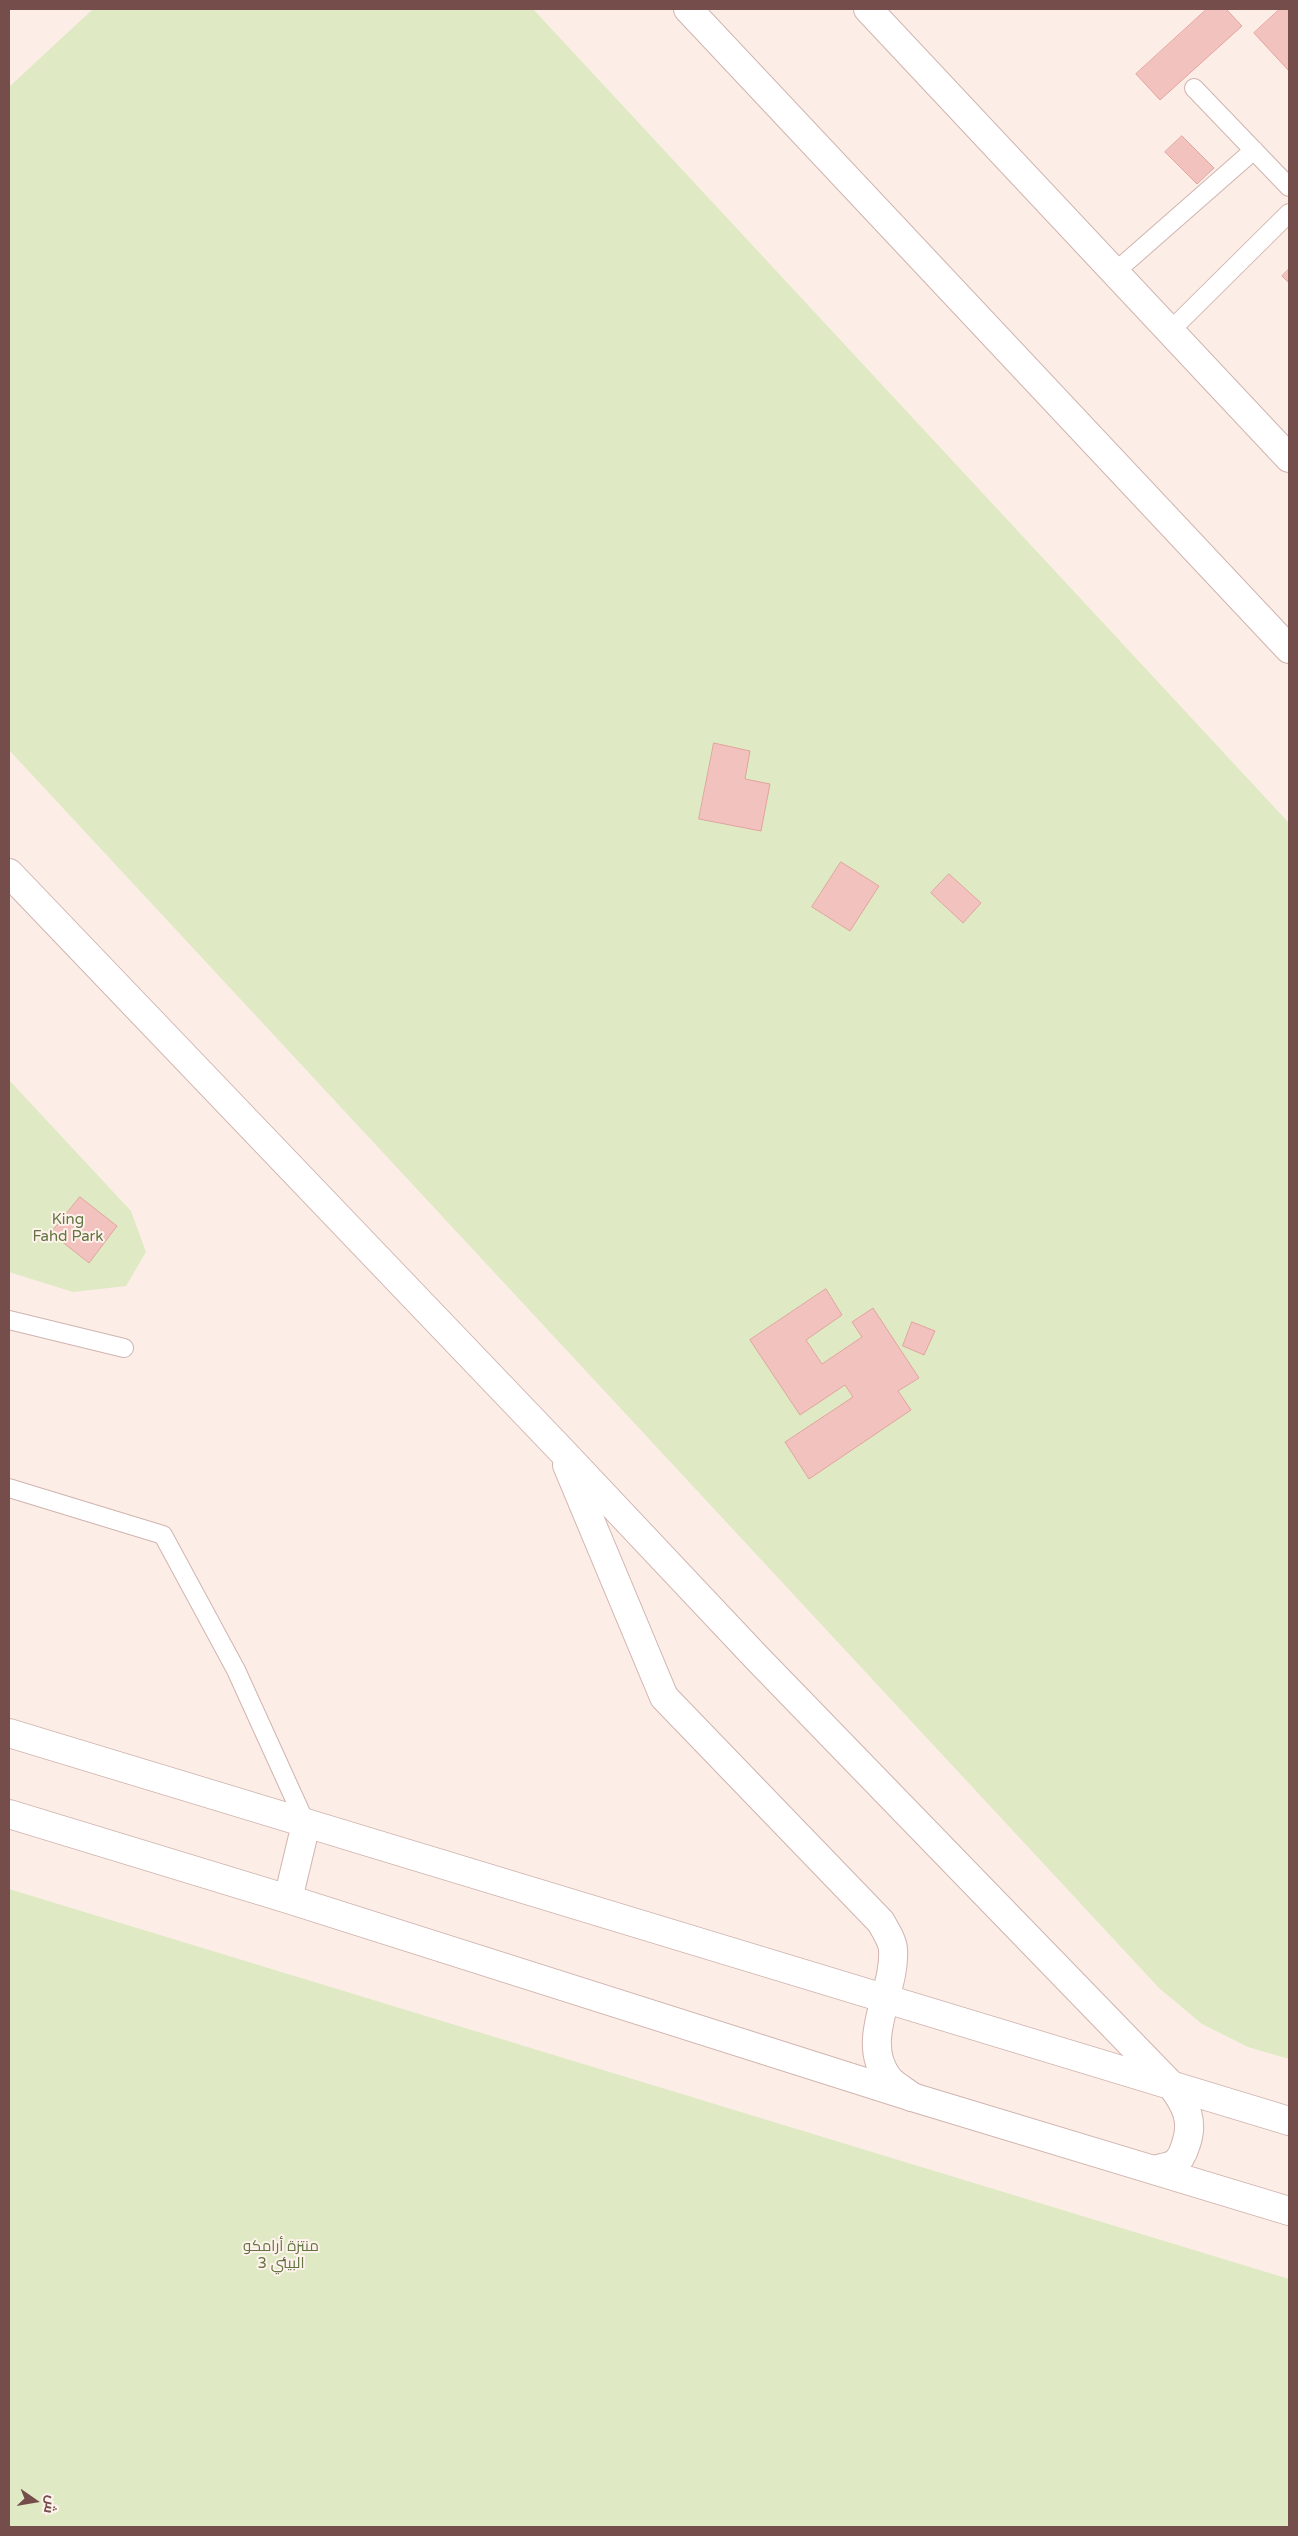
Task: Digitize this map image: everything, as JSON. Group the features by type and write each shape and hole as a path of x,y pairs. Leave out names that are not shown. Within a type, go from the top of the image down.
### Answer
{"street":[{"path":"688,9 1289,649"},
{"path":"868,9 1289,458"},
{"path":"9,873 561,1450 757,1658 1172,2086 1184,2102 1190,2120 1189,2136 1184,2151 1174,2164 1155,2170"},
{"path":"561,1450 664,1697 881,1922 893,1948 892,1975 876,2039 879,2058 888,2078 912,2097"},
{"path":"9,1733 1289,2121"},
{"path":"9,1814 288,1899 912,2097 1289,2211"},
{"path":"288,1899 306,1824"}],"lane":[{"path":"1194,88 1289,187"},
{"path":"1115,272 1254,150"},
{"path":"1170,331 1289,213"},
{"path":"9,1320 124,1348"},
{"path":"9,1488 163,1535 236,1670 306,1824"}],"green space":[{"path":"93,9 533,9 1289,823 1289,2059 1248,2047 1202,2024 1159,1988 9,750 9,87"},
{"name":"King Fahd Park","path":"9,1080 131,1211 146,1252 126,1286 73,1292 9,1272"},
{"name":"منتزة أرامكو البيئي 3","path":"9,1889 1289,2279 1289,2527 9,2527"}],"building":[{"path":"1207,9 1226,9 1242,26 1160,100 1136,74"},
{"path":"1280,9 1289,9 1289,71 1254,33"},
{"path":"1182,136 1214,168 1197,184 1165,152"},
{"path":"1289,269 1289,283 1282,276"},
{"path":"714,743 750,751 745,779 770,784 761,831 699,819"},
{"path":"841,862 879,886 850,931 812,907"},
{"path":"949,874 981,903 963,923 931,893"},
{"path":"80,1197 117,1226 89,1263 51,1233"},
{"path":"826,1289 842,1315 806,1340 822,1364 862,1337 852,1322 873,1308 919,1378 898,1391 911,1410 809,1479 785,1442 853,1397 845,1385 800,1415 750,1340"},
{"path":"912,1322 935,1331 924,1355 903,1346"}]}
